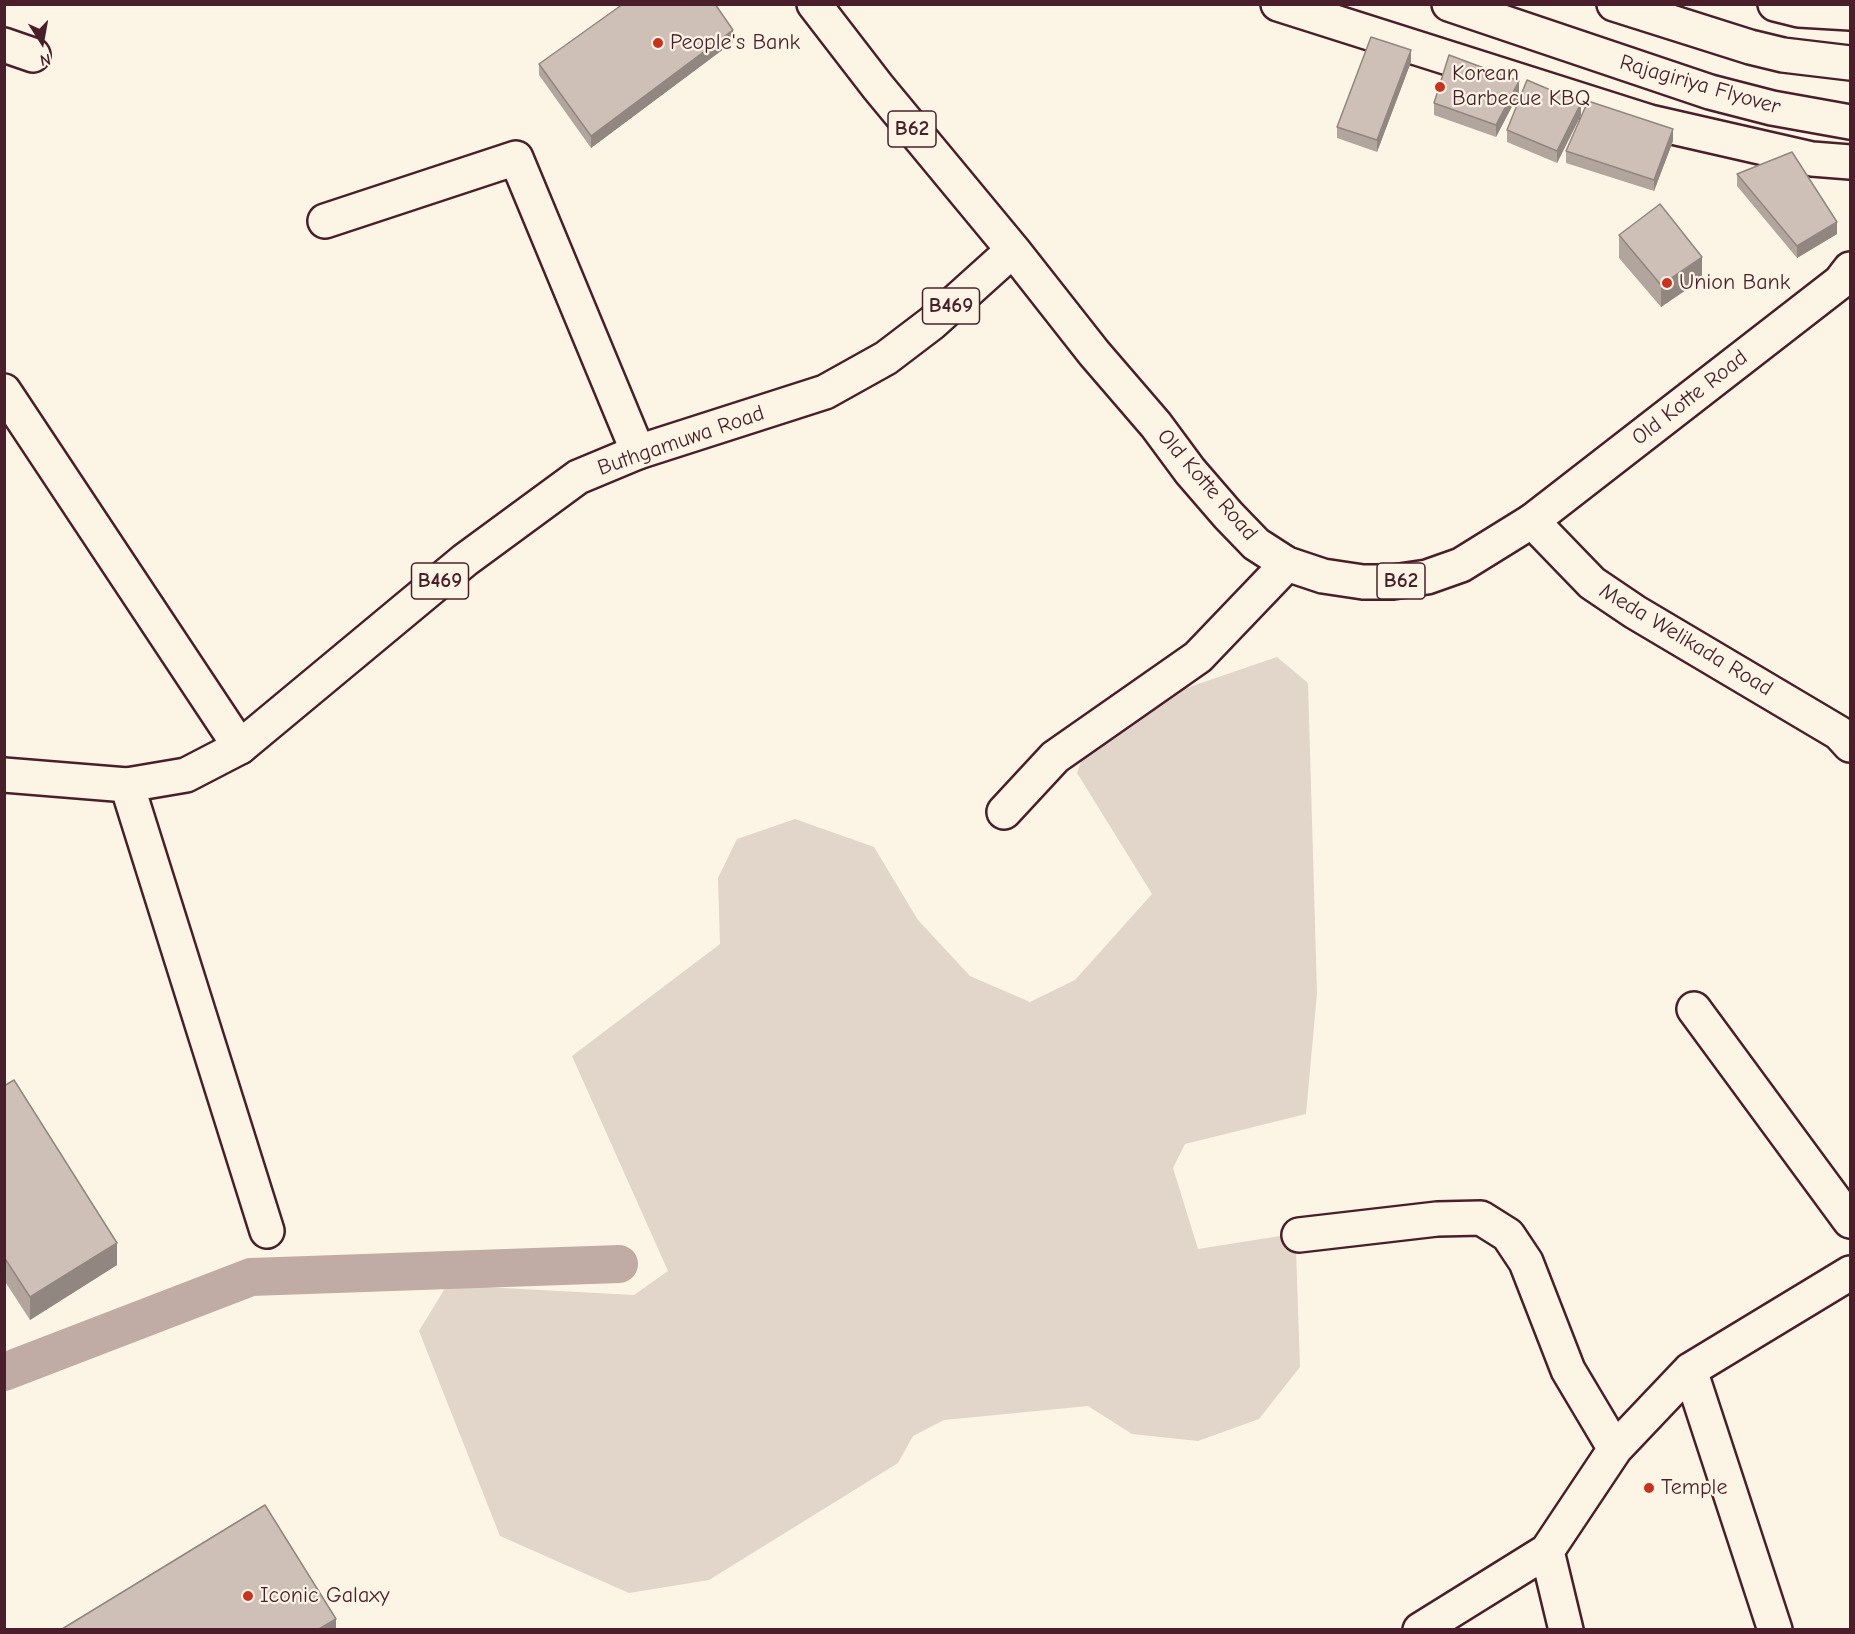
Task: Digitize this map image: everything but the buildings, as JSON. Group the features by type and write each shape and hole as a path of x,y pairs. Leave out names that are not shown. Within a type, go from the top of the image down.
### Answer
{"main road":[{"name":"Old Kotte Road","path":"814,4 878,87 1013,250 1094,353 1156,425 1227,515 1256,544 1287,564 1323,576 1363,582 1393,582 1426,577 1461,565 1532,521 1847,276"},
{"path":"1278,4 1650,122 1812,159 1851,162"},
{"name":"Rajagiriya Flyover","path":"1449,4 1710,92 1772,108 1851,122"},
{"path":"1614,4 1783,55 1851,63"},
{"path":"1775,4 1799,10 1851,13"},
{"path":"325,221 516,158 638,452"},
{"name":"Buthgamuwa Road","path":"4,775 127,785 186,775 240,747 465,560 578,477 638,452 825,392 886,358 932,323 1013,250"},
{"path":"4,391 240,747"},
{"name":"Meda Welikada Road","path":"1532,521 1592,583 1635,612 1839,733 1851,745"},
{"path":"1004,812 1055,757 1198,657 1287,564"},
{"path":"127,785 267,1231"},
{"path":"1694,1009 1851,1221"},
{"path":"1299,1235 1437,1219 1481,1218 1508,1235 1526,1262 1568,1370 1616,1449"},
{"path":"1420,1629 1547,1551 1616,1449 1690,1370 1851,1273"},
{"path":"1690,1370 1775,1629"},
{"path":"1547,1551 1566,1629"}],"shaded area":[{"path":"1277,657 1308,683 1317,993 1306,1114 1185,1144 1173,1168 1198,1249 1280,1236 1296,1249 1300,1367 1259,1419 1198,1441 1132,1434 1088,1406 944,1420 913,1436 898,1463 709,1580 629,1593 500,1536 419,1331 447,1285 634,1295 668,1271 572,1056 720,944 718,878 737,839 795,819 874,847 918,920 970,976 1030,1002 1075,980 1152,894 1077,773 1096,719"}],"waterway":[{"path":"4,1372 251,1277 619,1264"}],"place":[{"name":"People's Bank","path":"658,43"},
{"name":"Korean Barbecue KBQ","path":"1440,87"},
{"name":"Union Bank","path":"1667,283"},
{"name":"Temple","path":"1649,1488"},
{"name":"Iconic Galaxy","path":"248,1596"}]}
